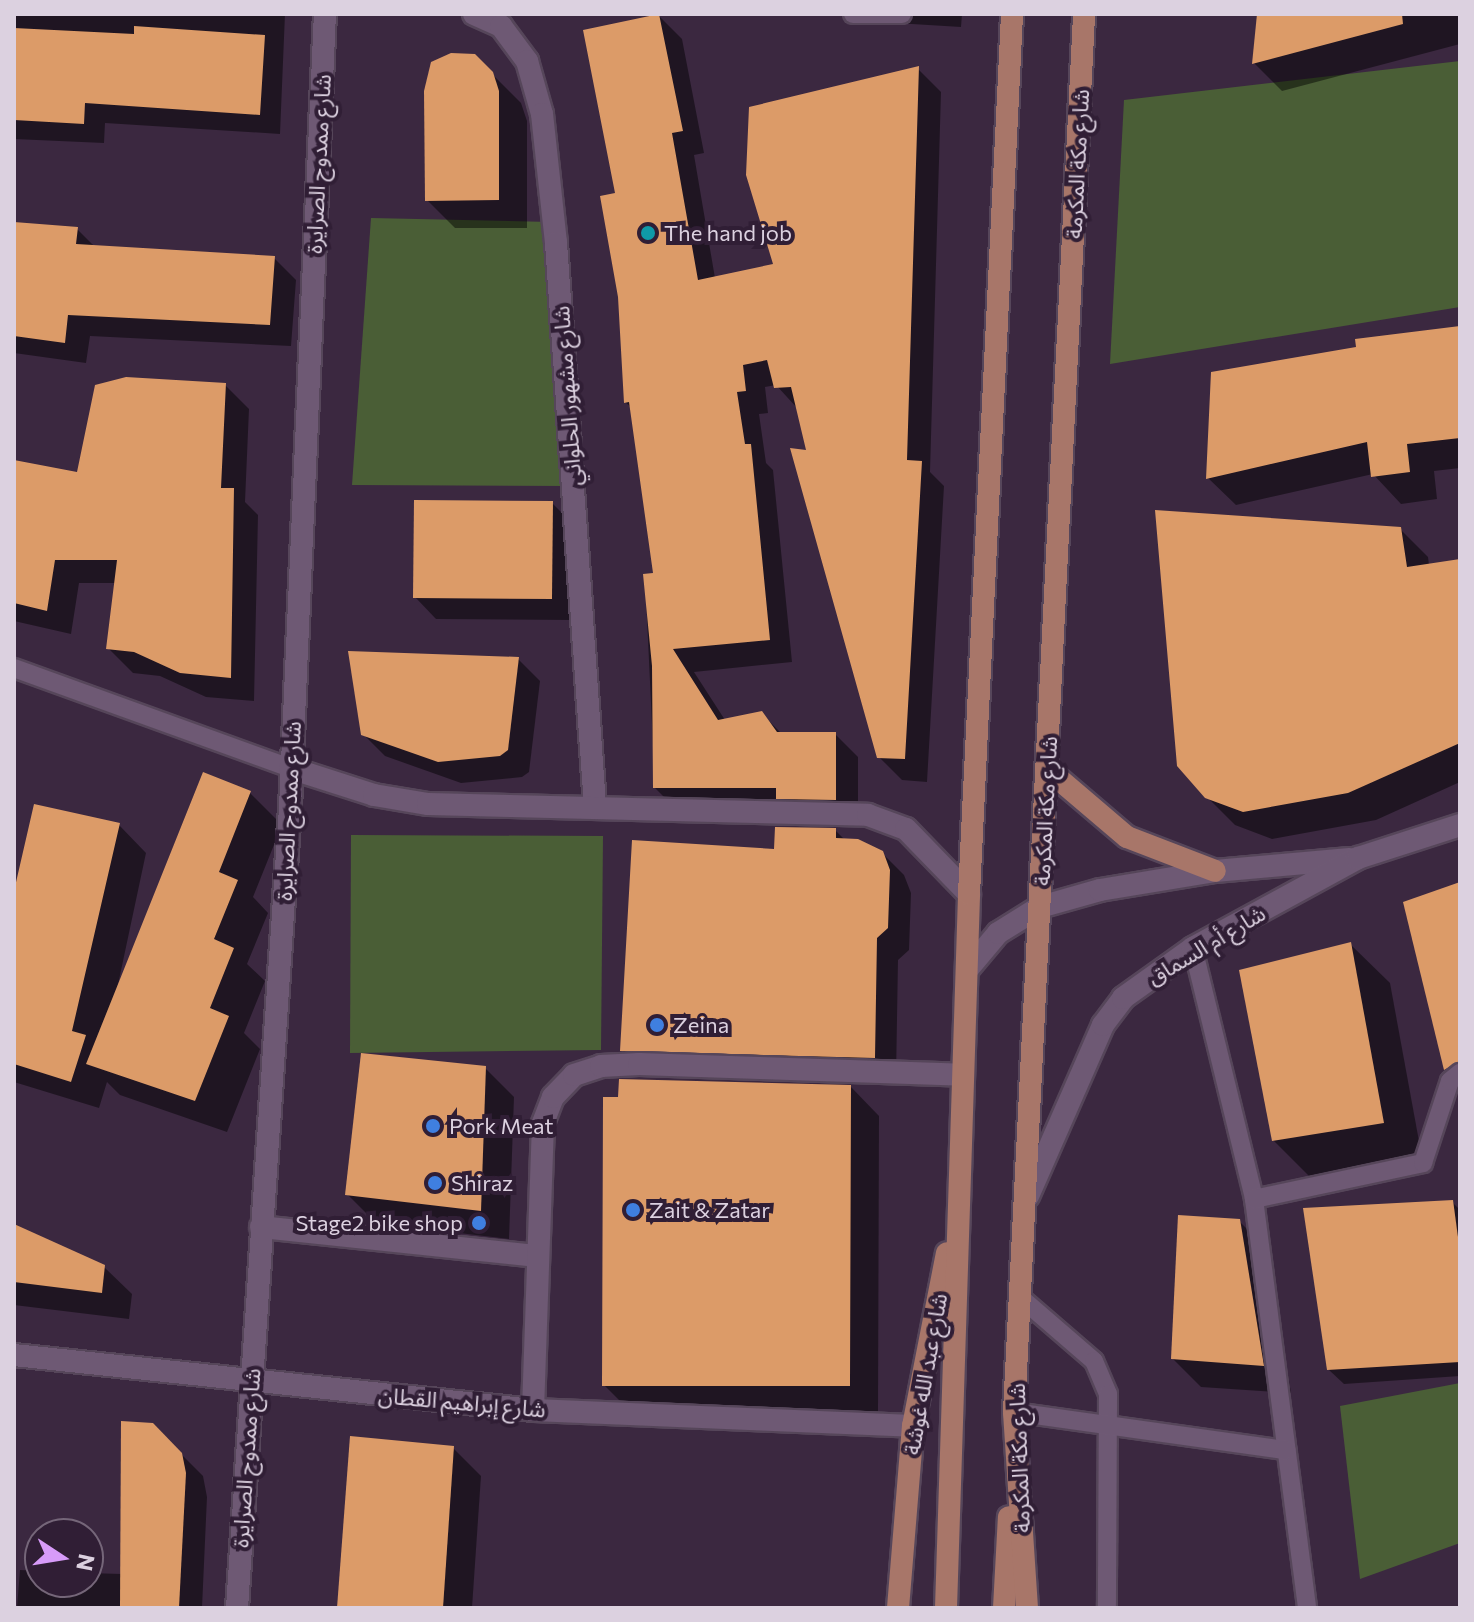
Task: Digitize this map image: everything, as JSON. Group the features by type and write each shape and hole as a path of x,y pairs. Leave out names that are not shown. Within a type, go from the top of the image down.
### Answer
{"main road":[{"path":"946,1608 969,894 1012,14"},
{"name":"شارع مكة المكرمة","path":"1027,1608 1014,1415 1028,1196 1084,14"},
{"path":"1047,769 1127,837 1215,871"},
{"name":"شارع عبد الله غوشة","path":"898,1608 913,1426 959,1189"},
{"path":"1004,1608 1014,1415"}],"street":[{"name":"شارع ممدوح الصرايرة","path":"237,1608 290,768 325,14"},
{"name":"شارع مشهور الحلواني","path":"474,14 501,26 527,61 542,114 556,243 595,806"},
{"path":"290,768 374,795 428,804 868,815 906,829 969,894"},
{"name":"شارع أم السماق","path":"1028,1196 1103,1025 1123,998 1193,948 1358,858 1460,825"},
{"name":"شارع أم السماق","path":"967,970 998,933 1040,907 1100,890 1215,871 1358,858"},
{"path":"533,1410 543,1123 553,1097 574,1075 601,1066 639,1064 963,1075"},
{"path":"261,1227 536,1256"},
{"name":"شارع إبراهيم القطان","path":"14,1355 533,1410 913,1426"}],"lane":[{"path":"853,14 902,14"},
{"path":"14,668 290,768"},
{"path":"1193,948 1254,1199 1307,1608"},
{"path":"1254,1199 1423,1163 1450,1081 1460,1073"},
{"path":"1021,1298 1094,1361 1108,1394 1107,1608"},
{"path":"1014,1415 1286,1450"}],"green space":[{"path":"1460,61 1460,307 1110,364 1124,100"},
{"path":"371,218 551,222 568,486 352,485"},
{"path":"351,835 603,836 601,1050 350,1053"},
{"path":"1460,1383 1460,1543 1360,1579 1340,1406"}],"building":[{"path":"659,14 683,131 672,133 698,280 773,264 746,175 749,107 919,66 907,460 922,461 905,759 877,758 790,448 806,450 791,387 774,388 767,360 743,365 746,391 737,392 745,444 751,444 770,640 673,649 718,720 762,711 777,732 836,732 836,800 776,799 776,788 653,788 652,666 643,574 653,573 629,402 624,403 618,297 600,196 615,193 583,30"},
{"path":"1257,14 1402,14 1403,24 1252,64"},
{"path":"134,26 265,35 260,115 85,103 84,124 14,120 14,28 134,34"},
{"path":"451,53 475,54 493,72 499,91 499,200 425,201 424,91 431,62"},
{"path":"14,222 78,227 76,244 275,256 270,325 68,315 65,343 14,336"},
{"path":"1460,326 1460,438 1407,444 1410,472 1371,477 1367,442 1206,479 1211,372 1356,347 1355,339"},
{"path":"126,377 226,383 221,488 234,488 231,678 180,673 134,652 106,649 117,560 55,560 47,611 14,603 14,460 77,472 95,385"},
{"path":"414,500 553,501 552,599 413,598"},
{"path":"1155,510 1401,527 1407,567 1460,559 1460,743 1348,793 1243,812 1205,798 1177,766"},
{"path":"348,651 519,657 508,750 500,756 438,762 361,735"},
{"path":"203,772 251,791 219,872 238,880 214,939 234,948 210,1008 229,1016 195,1101 86,1064"},
{"path":"34,804 120,823 72,1031 86,1035 71,1082 14,1064 14,891"},
{"path":"775,827 836,828 836,838 858,839 883,851 890,870 888,928 877,938 875,1058 620,1051 632,840 774,849"},
{"path":"1460,882 1460,1061 1444,1070 1403,902"},
{"path":"1351,942 1384,1123 1272,1141 1239,970"},
{"path":"361,1053 486,1066 481,1211 345,1195"},
{"path":"619,1079 851,1085 850,1386 602,1386 603,1097 618,1097"},
{"path":"1453,1200 1460,1252 1460,1362 1327,1370 1303,1208"},
{"path":"1178,1215 1240,1219 1264,1366 1171,1359"},
{"path":"14,1224 105,1265 102,1293 14,1282"},
{"path":"121,1421 153,1423 182,1453 186,1473 179,1608 120,1608"},
{"path":"350,1436 454,1446 443,1608 337,1608"}],"place":[{"name":"The hand job","path":"648,233"},
{"name":"Zeina","path":"657,1025"},
{"name":"Pork Meat","path":"433,1126"},
{"name":"Shiraz","path":"435,1183"},
{"name":"Zait & Zatar","path":"633,1210"},
{"name":"Stage2 bike shop","path":"479,1223"}]}
